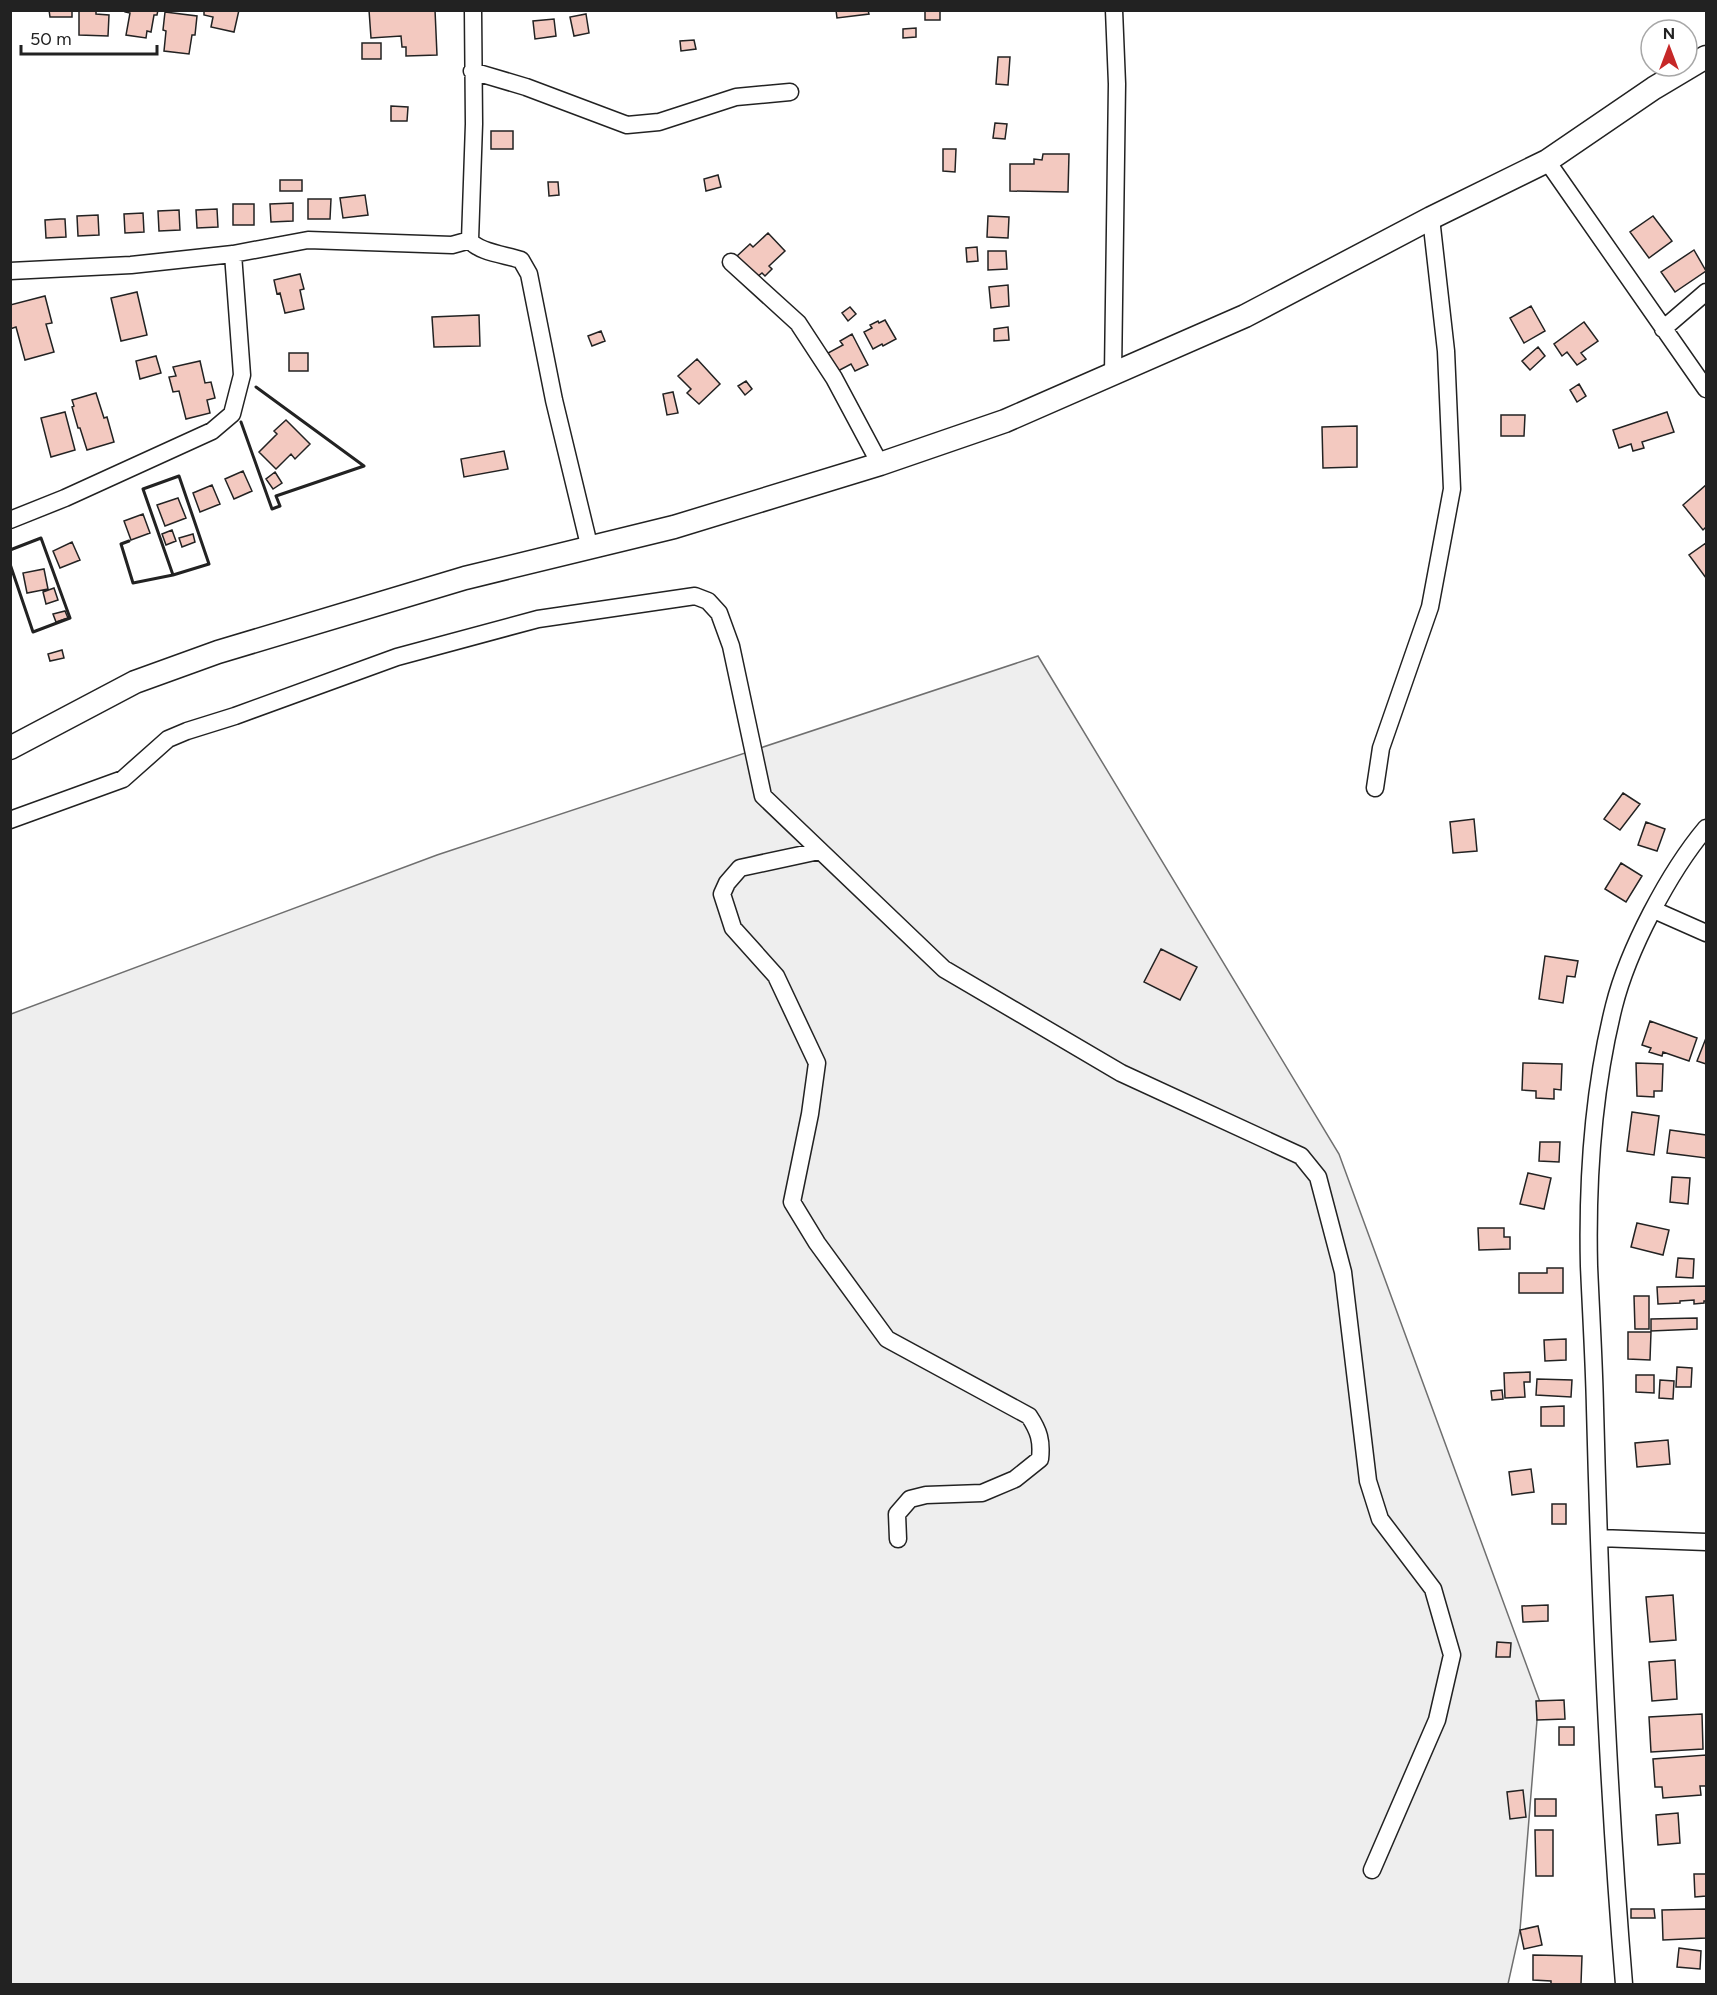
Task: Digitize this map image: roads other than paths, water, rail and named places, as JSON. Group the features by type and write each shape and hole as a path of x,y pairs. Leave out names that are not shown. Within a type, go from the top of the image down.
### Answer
{"main road":[{"path":"10,748 135,682 218,652 465,578 674,527 880,464 1005,421 1245,316 1431,218 1547,161 1654,88 1707,57"}],"street":[{"path":"473,10 474,124 470,240 473,246 521,260 530,274 554,400 590,549"},
{"path":"1113,374 1117,84 1114,10"},
{"path":"472,70 526,87 627,125 659,122 736,97 790,92"},
{"path":"1547,161 1707,389"},
{"path":"1375,788 1381,748 1430,607 1452,489 1446,351 1431,218"},
{"path":"10,271 131,265 233,255 308,240 452,245 470,240"},
{"path":"10,520 212,432 232,414 242,375 233,255"},
{"path":"731,262 798,323 834,378 880,464"},
{"path":"1663,329 1707,292"},
{"path":"10,820 123,779 168,739 397,657 538,619 695,596 708,601 719,613 731,646 762,796 819,851 944,969 1120,1072 1301,1156 1318,1177 1343,1272 1368,1481 1380,1519 1433,1589 1452,1655 1437,1720 1372,1870"},
{"path":"1624,1984 1610,1786 1589,1264 1594,1120 1614,1006 1627,962 1673,875 1707,828"},
{"path":"819,851 740,868 727,883 722,894 733,928 776,976 817,1064 810,1114 792,1202 817,1243 887,1339 1029,1416 1042,1441 1040,1459 1015,1479 982,1493 926,1495 910,1499 897,1514 898,1539"},
{"path":"1654,910 1707,933"},
{"path":"1599,1538 1707,1542"}]}
